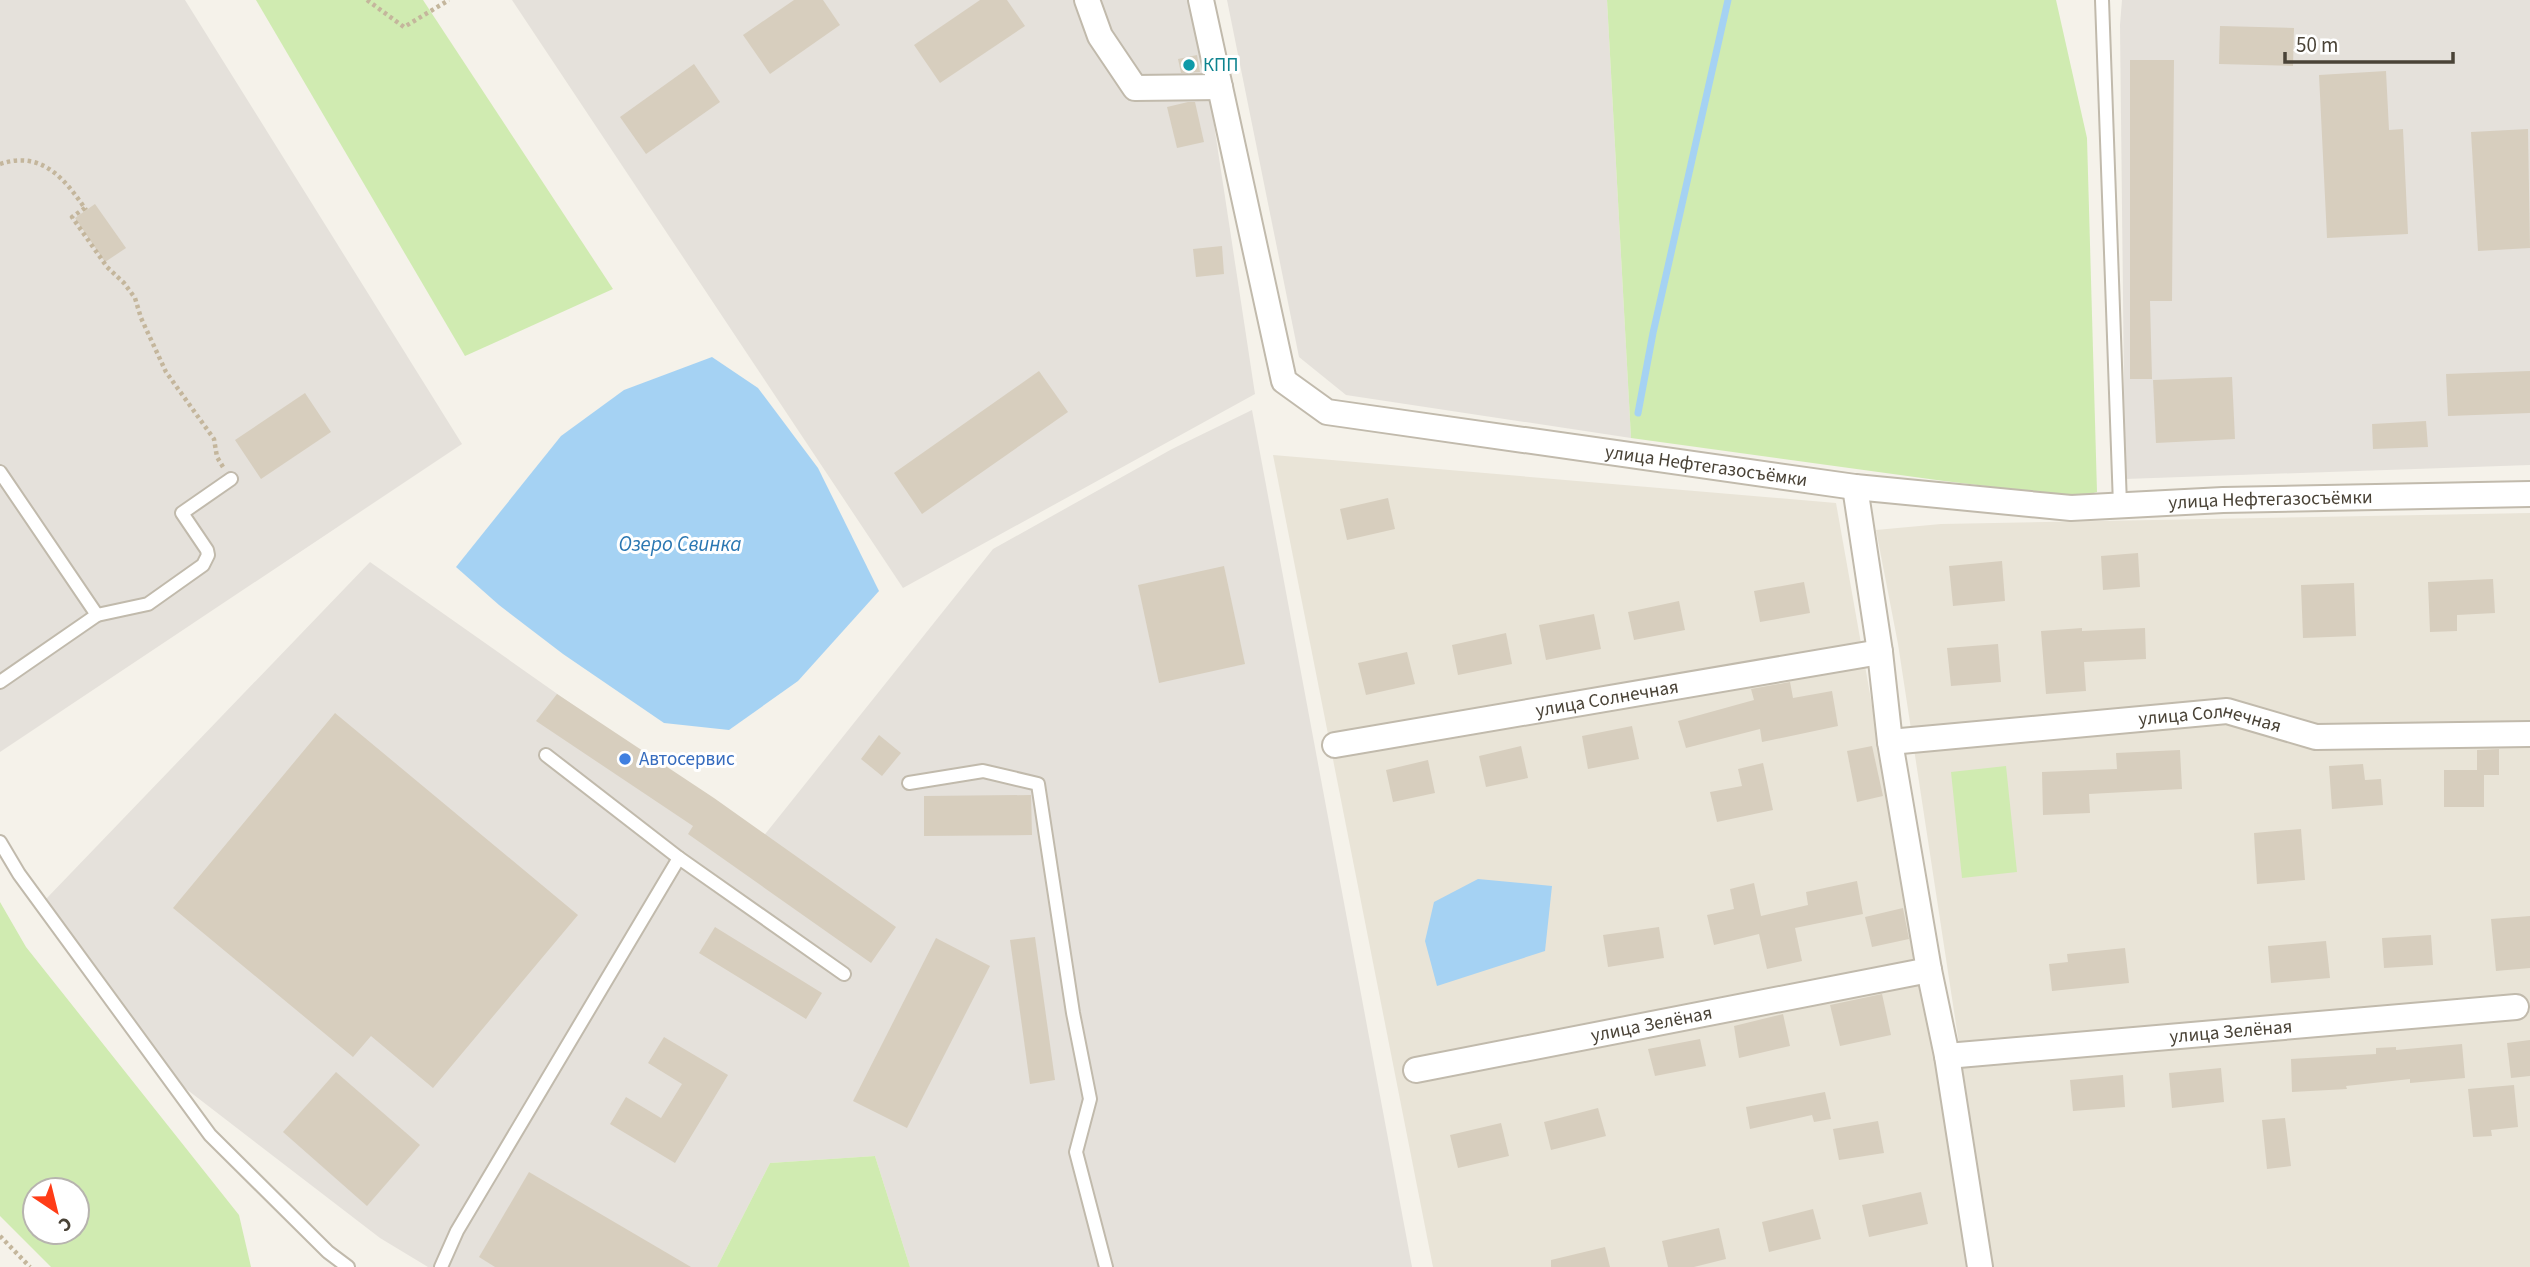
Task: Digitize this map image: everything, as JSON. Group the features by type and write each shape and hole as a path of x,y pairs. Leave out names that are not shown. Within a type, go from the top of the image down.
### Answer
{"street":[{"path":"1087,0 1100,36 1135,88 1220,87"},
{"name":"улица Нефтегазосъёмки","path":"1201,0 1284,382 1327,412 1856,487 2071,508 2222,500 2530,494"},
{"path":"1856,487 1890,742 1929,970 1947,1056 1980,1267"},
{"name":"улица Солнечная","path":"1335,745 1880,652"},
{"name":"улица Солнечная","path":"1890,742 2227,711 2316,737 2530,734"},
{"name":"улица Зелёная","path":"1416,1070 1929,970"},
{"name":"улица Зелёная","path":"1947,1056 2516,1007"}],"lane":[{"path":"2102,0 2120,505"},
{"path":"0,472 97,615"},
{"path":"0,682 97,615 148,604 204,565 207,550 182,513 231,479"},
{"path":"546,755 679,858 844,974"},
{"path":"909,783 983,771 1038,784 1073,1013 1090,1099 1076,1152 1106,1267"},
{"path":"0,842 19,874 210,1135 328,1252 348,1267"},
{"path":"441,1267 457,1231 679,858"}],"path":[{"path":"367,0 404,27 449,0"},
{"path":"0,164 8,161 29,162 50,169 68,184 86,209 72,216 107,267 135,298 166,372 214,439 217,459 231,479"},
{"path":"0,1236 30,1267"}],"shaded area":[{"path":"0,0 185,0 462,444 0,752"},
{"path":"512,0 1195,0 1255,394 903,588"},
{"path":"1227,0 1607,0 1631,438 1346,395 1299,357"},
{"path":"2122,0 2530,0 2530,465 2125,479 2120,25"},
{"path":"1252,410 1412,1267 910,1267 875,1156 770,1163 717,1267 428,1267 380,1238 181,1085 46,899 370,562 762,838 993,549 1172,449"},
{"path":"1273,455 1836,503 1972,1267 1433,1267"},
{"path":"2530,513 2530,1267 1993,1267 1898,644 1876,530 1941,524"}],"green space":[{"path":"256,0 423,0 613,289 465,356"},
{"path":"1607,0 2056,0 2087,138 2097,492 2079,497 1631,438"},
{"path":"2006,766 2017,872 1962,878 1951,772"},
{"path":"0,902 26,947 239,1215 251,1267 51,1267 30,1246 91,1246 91,1176 21,1176 21,1237 0,1216"},
{"path":"875,1156 910,1267 717,1267 770,1163"}],"water":[{"name":"Озеро Свинка","path":"712,357 758,388 818,468 879,591 798,681 729,730 664,723 563,654 499,605 456,567 561,436 624,390"},
{"path":"1478,879 1552,886 1545,951 1437,986 1425,941 1434,902"}],"building":[{"path":"794,0 823,0 840,25 770,74 743,35"},
{"path":"980,0 1007,0 1025,26 940,83 914,45"},
{"path":"2220,26 2294,28 2293,66 2219,64"},
{"name":"КПП","path":"1197,55 1200,72 1181,73 1178,59"},
{"path":"2130,60 2174,60 2172,301 2150,301 2152,379 2130,379"},
{"path":"694,64 720,102 646,154 620,117"},
{"path":"2386,71 2389,130 2403,129 2408,234 2327,238 2319,75"},
{"path":"1195,102 1204,142 1177,148 1167,107"},
{"path":"2528,129 2530,248 2478,251 2471,132"},
{"path":"95,204 126,248 105,262 75,218"},
{"path":"1222,246 1224,274 1196,277 1193,249"},
{"path":"1039,371 1068,412 922,514 894,473"},
{"path":"2530,371 2530,413 2448,416 2446,374"},
{"path":"2232,377 2235,439 2156,443 2153,380"},
{"path":"305,393 331,432 261,479 235,440"},
{"path":"2426,421 2428,447 2373,449 2372,424"},
{"path":"1388,498 1395,529 1347,540 1340,509"},
{"path":"2138,553 2140,587 2103,590 2101,556"},
{"path":"2002,561 2005,601 1953,606 1949,566"},
{"path":"1224,566 1245,664 1159,683 1138,585"},
{"path":"2493,579 2495,613 2457,615 2457,631 2430,632 2428,582"},
{"path":"1804,582 1810,613 1760,622 1754,591"},
{"path":"2354,583 2356,636 2303,638 2301,585"},
{"path":"1679,601 1685,630 1634,640 1628,612"},
{"path":"1594,614 1601,649 1546,660 1539,625"},
{"path":"2082,628 2082,631 2145,628 2146,659 2084,662 2086,691 2046,694 2041,631"},
{"path":"1506,633 1512,664 1458,675 1452,645"},
{"path":"1998,644 2001,682 1951,686 1947,648"},
{"path":"1407,652 1415,684 1366,695 1358,663"},
{"path":"1790,682 1793,698 1832,691 1838,726 1762,742 1760,729 1686,748 1678,721 1754,700 1751,689"},
{"path":"557,694 714,798 896,927 871,963 688,834 693,826 536,721"},
{"path":"335,713 578,915 433,1088 371,1036 353,1057 173,908"},
{"path":"1632,726 1639,759 1588,769 1582,736"},
{"path":"879,735 901,753 882,776 861,759"},
{"path":"1521,746 1528,778 1486,787 1479,756"},
{"path":"1872,746 1883,796 1857,802 1847,751"},
{"path":"2499,749 2499,775 2484,775 2484,807 2444,807 2444,770 2477,770 2477,750"},
{"path":"2180,750 2182,789 2089,794 2090,813 2043,815 2042,772 2117,769 2116,753"},
{"path":"1428,760 1435,793 1393,802 1386,770"},
{"path":"1763,763 1773,810 1717,822 1710,792 1742,786 1738,769"},
{"path":"2363,764 2365,780 2381,779 2383,805 2332,809 2329,766"},
{"path":"1031,795 1032,835 924,836 924,796"},
{"path":"2301,829 2305,880 2257,884 2254,833"},
{"path":"1857,881 1863,914 1795,928 1802,961 1767,969 1759,934 1714,945 1707,915 1734,909 1730,889 1754,883 1761,916 1808,905 1806,892"},
{"path":"1903,908 1909,939 1872,947 1865,917"},
{"path":"2530,916 2530,968 2496,971 2491,919"},
{"path":"715,927 822,993 806,1019 699,953"},
{"path":"1659,927 1664,958 1608,967 1603,935"},
{"path":"2431,935 2433,965 2384,968 2382,938"},
{"path":"1035,937 1055,1080 1030,1084 1010,940"},
{"path":"936,938 990,966 907,1128 853,1101"},
{"path":"2326,941 2330,978 2271,983 2268,946"},
{"path":"2125,948 2129,983 2052,991 2049,964 2068,962 2067,954"},
{"path":"1882,994 1891,1035 1840,1046 1830,1005"},
{"path":"1783,1014 1790,1046 1739,1058 1734,1026"},
{"path":"664,1037 728,1075 675,1163 610,1124 626,1097 661,1118 682,1084 648,1063"},
{"path":"1700,1039 1706,1066 1655,1076 1648,1049"},
{"path":"2530,1040 2530,1076 2511,1078 2507,1043"},
{"path":"2462,1044 2465,1078 2410,1083 2410,1079 2346,1086 2347,1089 2292,1092 2291,1059 2376,1054 2376,1048 2396,1047 2396,1050"},
{"path":"2221,1068 2224,1102 2172,1108 2169,1073"},
{"path":"336,1072 420,1145 367,1206 283,1132"},
{"path":"2123,1075 2125,1107 2073,1111 2070,1080"},
{"path":"2514,1085 2518,1127 2491,1130 2492,1136 2473,1137 2468,1089"},
{"path":"1825,1092 1831,1119 1814,1122 1812,1115 1750,1129 1746,1107"},
{"path":"1598,1108 1606,1136 1551,1150 1544,1122"},
{"path":"2285,1118 2291,1166 2267,1169 2262,1120"},
{"path":"1878,1121 1884,1153 1839,1160 1833,1129"},
{"path":"1501,1123 1509,1156 1458,1168 1450,1135"},
{"path":"529,1172 691,1267 495,1267 479,1257"},
{"path":"1921,1192 1928,1224 1869,1237 1862,1205"},
{"path":"1813,1209 1821,1239 1769,1252 1762,1222"},
{"path":"1719,1228 1726,1259 1694,1267 1668,1267 1662,1241"},
{"path":"1605,1247 1610,1267 1551,1267 1551,1260"}],"waterway":[{"path":"1638,413 1653,333 1728,0"}],"place":[{"name":"КПП","path":"1189,65"},
{"name":"Автосервис","path":"625,759"}]}
